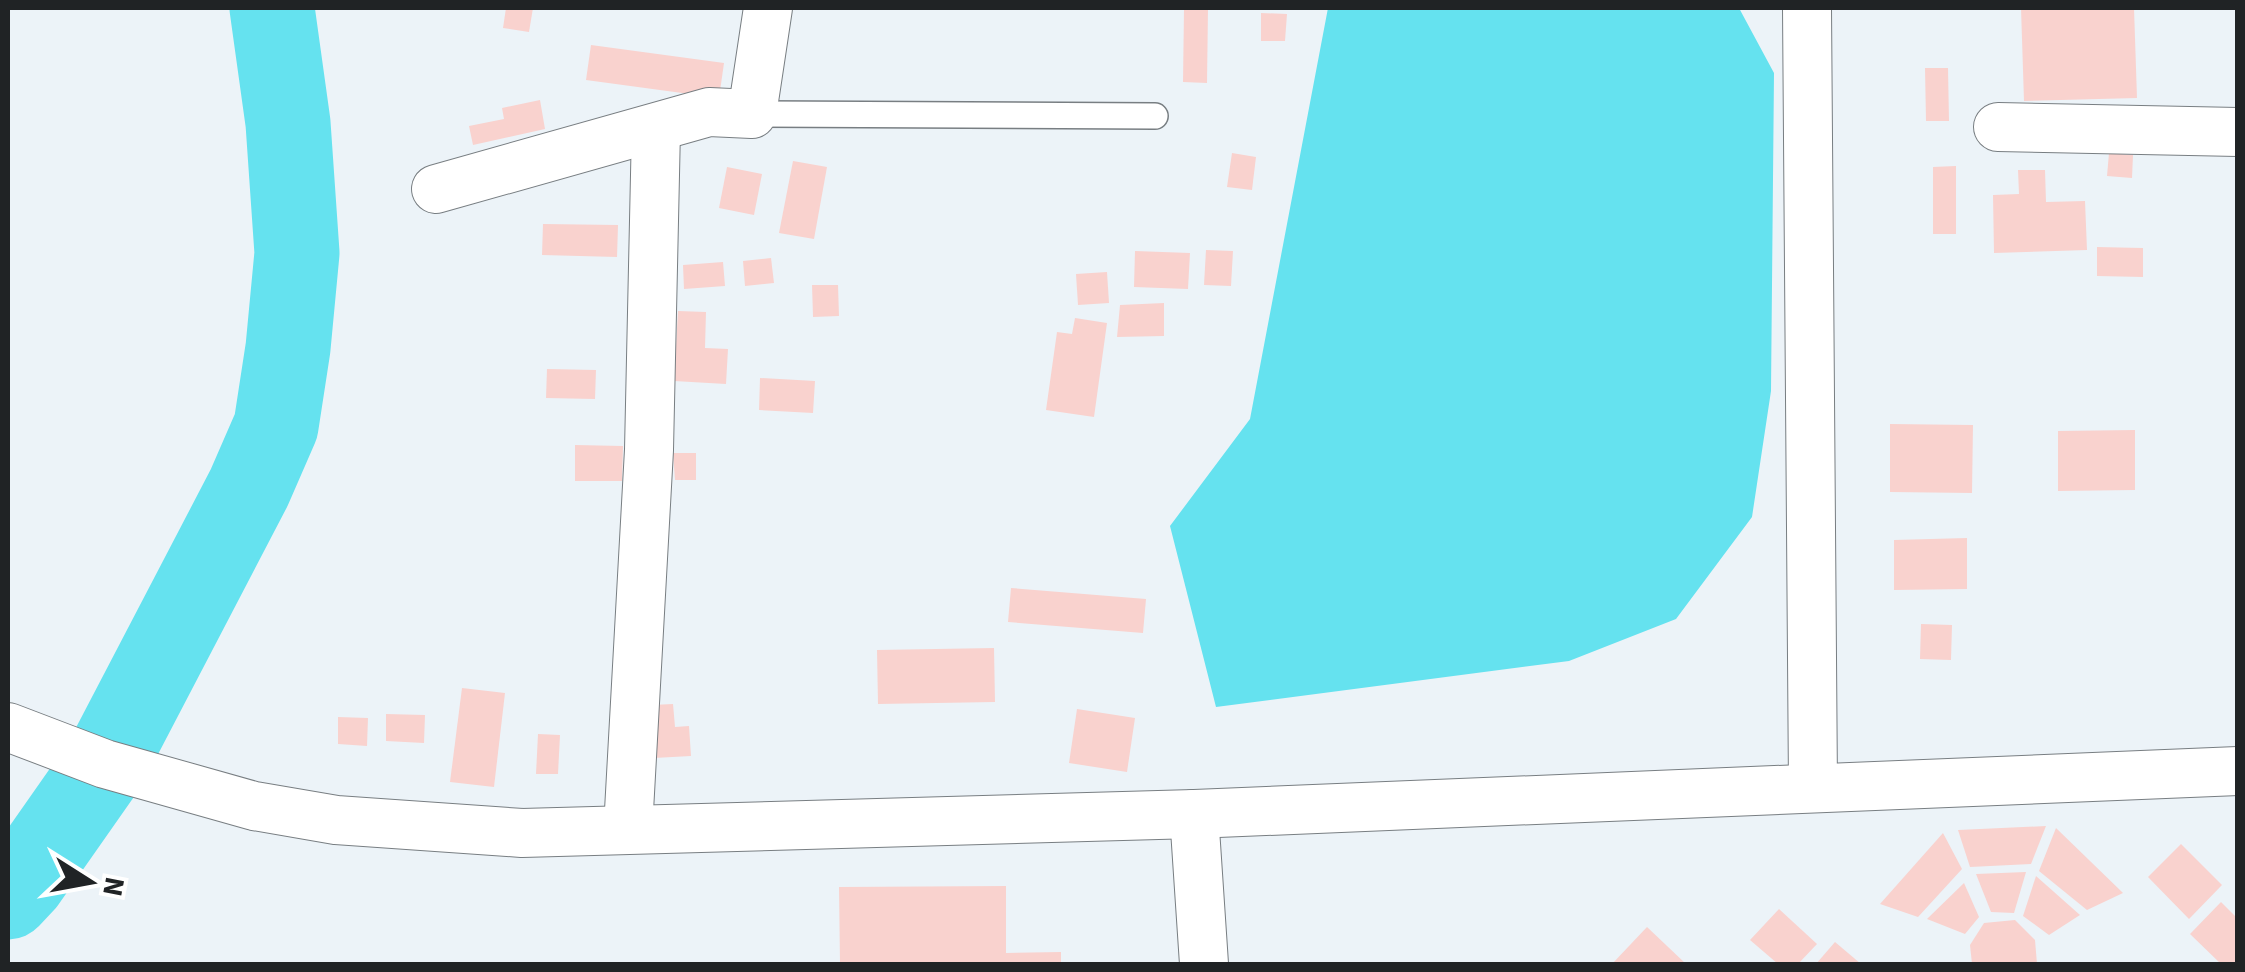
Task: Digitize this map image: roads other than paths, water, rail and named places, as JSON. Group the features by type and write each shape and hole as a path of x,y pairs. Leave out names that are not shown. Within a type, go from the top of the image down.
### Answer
{"street":[{"path":"436,189 708,112 752,114 768,8"},
{"path":"1807,8 1813,788"},
{"path":"1998,127 2238,132"},
{"path":"628,829 649,450 656,129"},
{"path":"8,727 105,764 254,806 336,820 522,834 1194,814 2238,771"},
{"path":"1194,814 1204,964"}],"lane":[{"path":"752,114 1156,116"}],"water":[{"path":"1328,8 1739,8 1774,73 1771,391 1752,517 1676,619 1569,661 1216,707 1170,526 1250,419"}],"waterway":[{"path":"8,897 105,764 249,488 276,426 297,253 288,123 272,8"}]}
